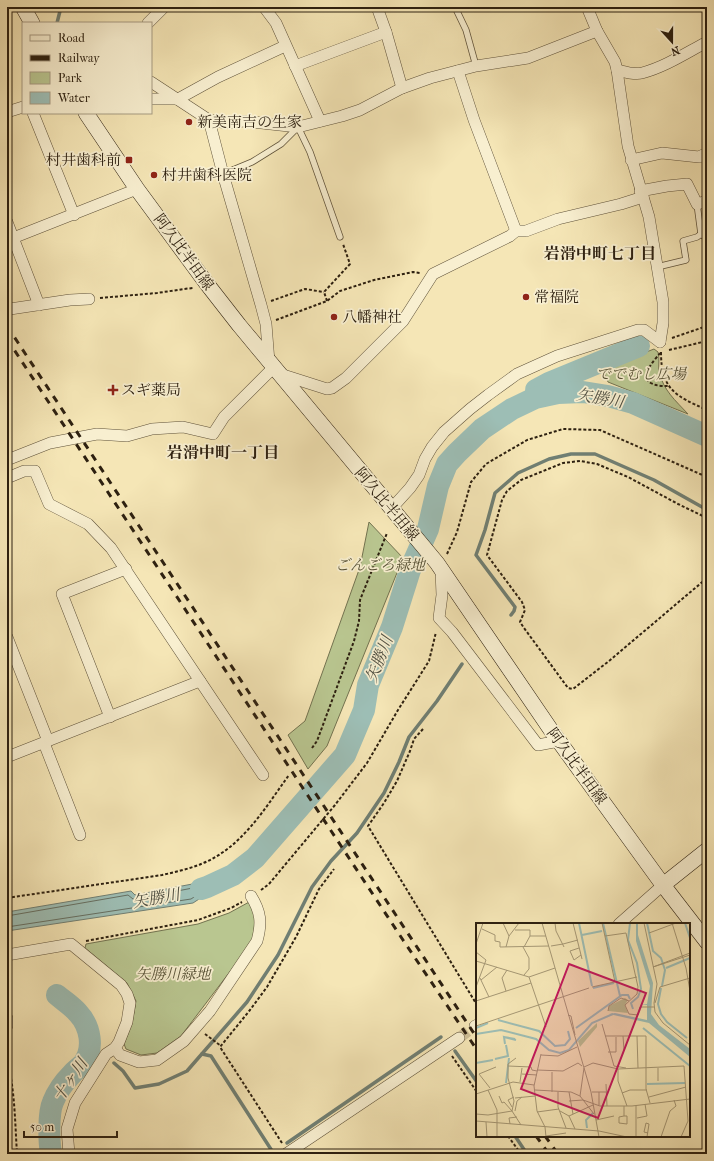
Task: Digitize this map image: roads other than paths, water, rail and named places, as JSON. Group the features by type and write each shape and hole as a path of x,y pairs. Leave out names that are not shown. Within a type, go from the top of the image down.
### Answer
{"main road":[{"path":"23,7 33,22"},
{"name":"阿久比半田線","path":"87,114 138,189 207,284 274,368 439,567 559,741 663,886 707,942"},
{"path":"663,886 707,850"}],"street":[{"path":"149,22 164,7"},
{"path":"264,7 276,23 285,46 320,121"},
{"path":"377,7 386,32 402,88"},
{"path":"391,509 410,488 419,475 425,458 444,432 470,409 517,374 557,356 638,330 644,330 665,346 663,310 649,217 631,160 617,70 615,62 597,31 587,7"},
{"path":"152,83 209,120 227,123 244,121 298,127 360,110 402,88 430,78 476,66 528,58 597,31"},
{"path":"295,66 386,32"},
{"path":"617,70 630,73 641,73 668,63 707,42"},
{"path":"152,99 178,99 218,77 285,46"},
{"path":"458,71 474,120 516,231"},
{"path":"7,112 22,107"},
{"path":"33,114 74,215"},
{"path":"209,120 266,324 274,368"},
{"path":"631,160 662,153 699,157 707,153"},
{"path":"274,368 327,388 332,388 346,378 403,321 433,274 510,236 516,231 526,230 558,219 621,204 641,194 667,186 688,184 702,203"},
{"path":"13,238 138,189"},
{"path":"7,222 38,304"},
{"path":"10,310 38,304 89,299"},
{"path":"7,460 50,443 97,434 126,436 152,429 183,427 213,434 224,416 274,368"},
{"path":"7,478 24,471 35,471 49,504 88,524 111,548 262,775"},
{"path":"439,567 442,595 439,618 452,632 538,745 559,741"},
{"path":"110,717 62,594 126,569"},
{"path":"7,637 80,835"},
{"path":"7,758 200,681"},
{"path":"620,923 663,886"},
{"path":"115,1048 120,1055 140,1062 157,1060 184,1041 210,1011 257,941 261,930 260,916 256,904 251,896"},
{"path":"7,955 71,944 121,985 127,994 130,1003 127,1022 119,1042 115,1048 106,1054 75,1103 67,1129 69,1154"},
{"path":"7,1018 7,1026"},
{"path":"287,1153 459,1038"}],"lane":[{"path":"455,7 466,30 476,66"},
{"path":"223,174 252,162 282,144 298,127 310,152 340,236"},
{"path":"701,234 702,203"},
{"path":"657,267 686,260 683,241 697,237 701,234"},
{"path":"701,234 707,239"}],"water":[{"path":"234,876 193,903 7,931 7,912 131,891 135,895"}],"waterway":[{"path":"57,22 61,7"},
{"path":"536,390 549,383 639,346"},
{"name":"矢勝川","path":"201,889 233,875 255,858 345,755 364,710 368,685 392,627 410,570 428,529 438,486 447,464 482,429 512,409 535,398 558,393 583,392 608,396 633,403 707,436"},
{"path":"511,615 515,607 476,555 485,530 495,493 518,473 549,459 571,454 595,454 654,480 702,507 707,508"},
{"path":"114,1063 123,1071 135,1088 159,1084 187,1071 247,1002 278,955 312,887 331,861 357,833 384,793 409,737 437,701 462,664"},
{"name":"十ヶ川","path":"51,1154 49,1135 51,1107 64,1084 87,1058 90,1044 90,1037 86,1024 82,1018 73,1008 57,995"},
{"path":"287,1143 441,1037"},
{"path":"455,1051 476,1081"},
{"path":"202,1054 211,1056 274,1154"},
{"path":"516,1137 527,1154"}],"tunnel":[{"path":"459,1038 475,1026"}],"railway":[{"path":"7,326 476,1036"},
{"path":"7,339 476,1049"},
{"path":"537,1137 549,1154"},
{"path":"546,1137 558,1154"}],"place":[{"name":"新美南吉の生家","path":"189,122"},
{"name":"村井歯科前","path":"129,160"},
{"name":"村井歯科医院","path":"154,175"},
{"name":"常福院","path":"526,297"},
{"name":"八幡神社","path":"334,317"},
{"name":"スギ薬局","path":"113,390"}],"district":[{"name":"岩滑中町七丁目","path":"600,253"},
{"name":"岩滑中町一丁目","path":"223,452"}],"park label":[{"name":"ででむし広場","path":"641,374"},
{"name":"ごんごろ緑地","path":"380,565"},
{"name":"矢勝川緑地","path":"173,974"}]}
